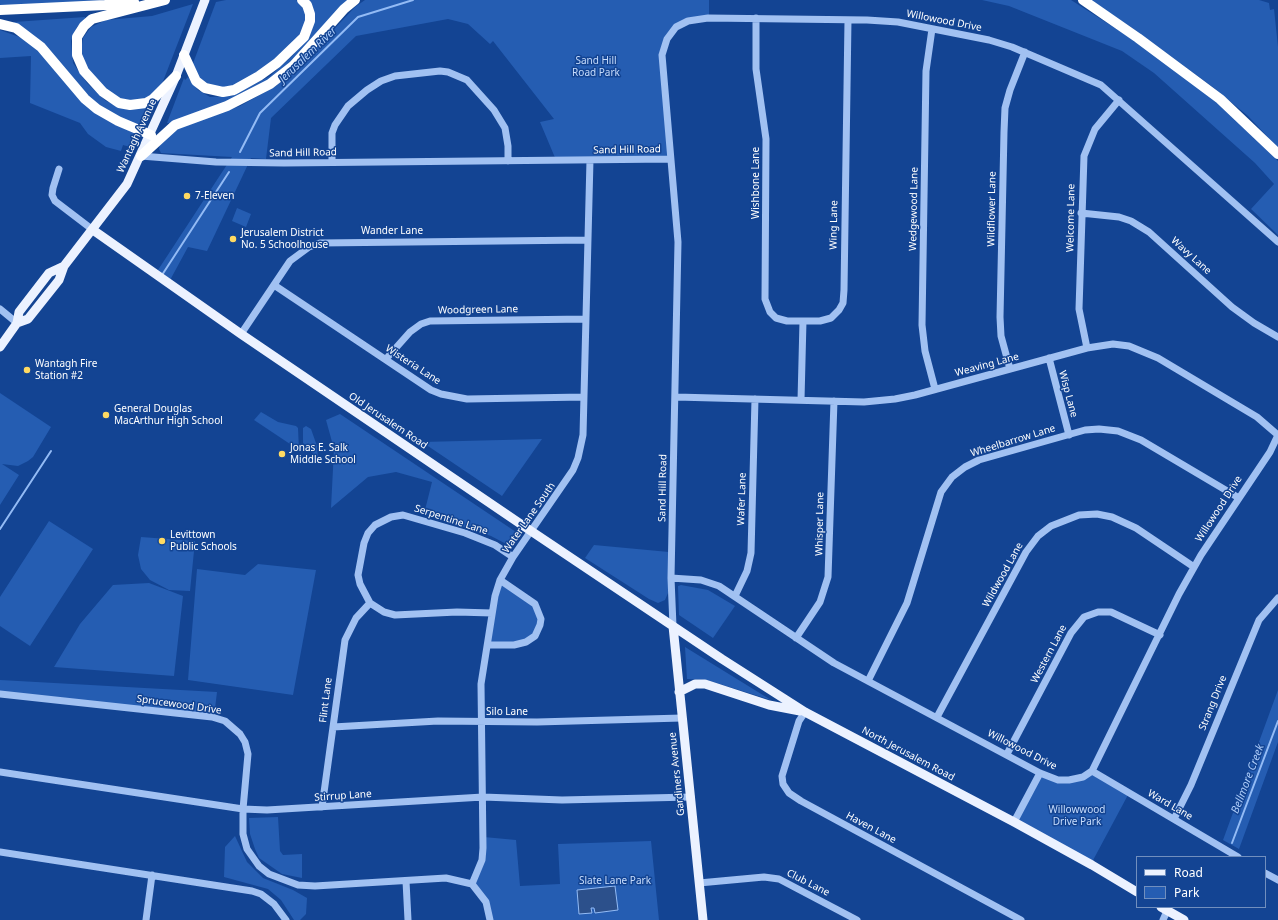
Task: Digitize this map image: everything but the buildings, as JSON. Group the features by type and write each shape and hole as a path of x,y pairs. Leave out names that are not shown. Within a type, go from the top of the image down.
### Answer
{"highway":[{"path":"0,10 105,5 147,0"},
{"path":"165,0 92,19 84,26 78,37 77,55 84,71 102,92 119,103 130,105 146,103 176,76"},
{"path":"184,55 196,81 204,88 223,92 234,90 259,76 277,63 304,37 310,21 310,14 307,5 302,0"},
{"path":"141,156 175,125 227,106 270,84 293,66 344,9 355,0"},
{"path":"1083,0 1138,38 1220,99 1278,154"},
{"path":"0,24 16,28 41,47 85,99 97,109 118,121 151,135"}],"main road":[{"name":"Wantagh Avenue","path":"0,347 17,323 18,312 49,273 64,266 127,184 151,135 176,76 205,0"},
{"name":"Old Jerusalem Road","path":"93,230 241,334 673,626"},
{"name":"Gardiners Avenue","path":"673,626 703,920"},
{"name":"North Jerusalem Road","path":"673,626 805,712 1014,822 1136,891"},
{"path":"679,692 695,684 705,684 769,705 805,712"},
{"path":"1164,909 1184,920"}],"street":[{"name":"Willowood Drive","path":"670,159 662,55 664,46 670,34 682,24 697,18 898,22 989,40 1025,52 1101,85 1278,242"},
{"name":"Wishbone Lane","path":"756,18 756,69 766,139 765,299 770,312 776,318 788,321 803,321"},
{"name":"Wing Lane","path":"803,321 820,321 831,318 839,310 843,303 848,20"},
{"name":"Wedgewood Lane","path":"932,29 926,71 922,325 926,351 935,389"},
{"name":"Wildflower Lane","path":"1010,369 1001,336 1000,317 1004,132 1007,102 1025,52"},
{"path":"332,162 332,133 348,106 367,90 381,81 395,76 440,70 467,80 494,110 505,128 508,146 508,161"},
{"name":"Welcome Lane","path":"1087,348 1079,309 1082,168 1085,149 1095,129 1119,100"},
{"name":"Sand Hill Road","path":"141,156 229,162 670,159 678,242 676,396 671,578 673,626"},
{"name":"Water Lane South","path":"472,884 482,860 483,848 481,684 492,614 500,580 513,557 565,483 578,458 583,435 590,160"},
{"path":"59,169 52,195 55,201 93,230"},
{"name":"Wavy Lane","path":"1082,213 1119,217 1131,221 1149,232 1232,307 1254,323 1278,337"},
{"name":"Wander Lane","path":"241,334 290,261 309,247 327,242 588,240"},
{"name":"Wisteria Lane","path":"274,285 431,390 450,397 584,397"},
{"path":"0,309 17,323"},
{"name":"Woodgreen Lane","path":"386,359 410,332 421,324 430,321 586,319"},
{"path":"801,400 803,321"},
{"name":"Weaving Lane","path":"676,396 864,402 895,399 1087,348 1113,344 1129,346 1145,351 1257,417 1278,435"},
{"name":"Wisp Lane","path":"1049,358 1069,435"},
{"name":"Wafer Lane","path":"734,596 747,571 750,553 755,399"},
{"name":"Whisper Lane","path":"796,638 820,602 828,578 834,401"},
{"name":"Wheelbarrow Lane","path":"868,681 908,603 937,502 952,477 965,467 979,460 1069,435 1099,429 1129,434 1239,498"},
{"name":"Willowood Drive","path":"671,578 701,580 719,586 834,663 938,717 1040,773 1058,780 1069,780 1083,777 1092,771 1194,567 1270,452 1278,435"},
{"name":"Wildwood Lane","path":"938,717 1026,552 1038,536 1051,526 1079,515 1097,514 1112,517 1136,528 1194,567"},
{"name":"Serpentine Lane","path":"370,603 360,584 358,575 364,543 368,533 375,526 392,517 403,515 413,517 465,533 495,545 513,557"},
{"path":"488,645 514,645 526,642 535,636 540,625 541,619 534,604 500,580"},
{"name":"Strang Drive","path":"1174,819 1191,786 1259,620 1278,598"},
{"path":"370,603 384,612 395,615 457,612 492,614"},
{"name":"Flint Lane","path":"322,807 345,640 356,618 370,603"},
{"name":"Western Lane","path":"1007,754 1072,634 1084,617 1098,612 1111,612 1160,635"},
{"name":"Sprucewood Drive","path":"0,694 212,717 225,721 240,734 245,742 248,754 243,809 243,834 248,850 259,866 269,874 284,881 298,885 315,886 446,878 472,884"},
{"name":"Haven Lane","path":"805,712 799,721 782,776 783,784 789,793 801,801 1021,920"},
{"name":"Silo Lane","path":"333,727 438,721 482,722 682,718"},
{"name":"Ward Lane","path":"1092,771 1236,856"},
{"name":"Stirrup Lane","path":"0,772 243,809 267,810 483,797 562,800 691,797"},
{"path":"1014,822 1040,773"},
{"path":"0,852 252,891 261,894 274,904 286,920"},
{"path":"1266,874 1278,880"},
{"path":"146,920 152,875"},
{"name":"Club Lane","path":"699,883 764,877 779,879 857,920"},
{"path":"406,881 408,920"},
{"path":"472,884 486,902 490,920"},
{"path":"1163,920 1164,909"}],"green space":[{"path":"0,0 127,0 0,8"},
{"path":"226,0 296,0 300,3 307,15 306,28 277,59 246,81 224,90 206,87 197,78 192,66 216,2"},
{"path":"307,0 350,0 296,57 272,79 234,100 169,125 169,123 167,123 184,78 185,80 188,77 198,90 210,97 232,96 270,76 293,55 312,30"},
{"name":"Sand Hill Road Park","path":"365,0 709,0 709,17 687,20 663,46 669,158 556,160 540,122 554,119 493,41 490,44 468,24 448,19 356,36 271,118 266,159 251,158 207,251 188,247 169,282 156,273 232,157 161,153 159,149 160,143 177,129 240,106 276,86 319,45 355,7"},
{"path":"982,0 1071,0 1129,37 1214,99 1278,161 1278,235 1251,209 1274,184 1255,163 1154,73 1122,51 1009,6"},
{"path":"1089,0 1259,0 1269,3 1270,10 1274,9 1278,47 1278,148 1248,116 1214,88 1131,27"},
{"path":"193,4 160,89 152,96 137,101 120,100 98,83 84,63 81,50 83,38 91,27 106,20 152,16"},
{"path":"85,17 85,19 77,27 71,41 73,63 87,83 106,101 128,110 156,103 145,127 112,115 94,102 13,24 14,22"},
{"path":"0,30 25,39 36,48 78,96 137,134 139,140 134,148 123,145 121,151 106,147 88,134 80,123 30,103 31,56 0,58"},
{"path":"237,208 251,214 246,227 232,221"},
{"path":"0,393 51,427 33,457 28,461 18,466 2,464 19,475 0,505"},
{"path":"261,412 278,422 296,426 298,428 299,450 254,420"},
{"path":"340,414 519,534 512,547 491,536 424,514 432,482 396,472 368,477 331,508 334,449 326,420"},
{"path":"306,426 311,429 317,446 318,459 303,443 303,428"},
{"path":"542,439 502,496 422,442"},
{"path":"49,521 93,549 30,646 0,626 0,597"},
{"path":"141,537 195,541 190,591 169,590 150,580 141,569 138,555"},
{"path":"594,545 669,552 668,593 665,600 658,603 649,599 585,558"},
{"path":"258,564 316,570 293,695 188,680 197,569 245,575"},
{"path":"500,581 530,600 540,619 532,635 525,641 488,644"},
{"path":"149,583 183,596 174,676 54,667 80,624 113,585"},
{"path":"681,585 708,590 735,606 713,638 679,615 678,586"},
{"path":"685,647 771,700 707,680 687,679"},
{"path":"0,680 217,692 214,717 0,693"},
{"path":"1278,690 1278,742 1239,849 1223,840"},
{"name":"Willowwood Drive Park","path":"1092,772 1129,793 1091,864 1015,822 1039,773 1058,780"},
{"path":"278,817 280,851 283,855 302,854 302,878 282,874 259,858 255,849 250,834 249,818"},
{"path":"235,836 247,862 263,878 293,890 307,898 306,914 300,920 294,920 281,900 268,889 224,877 225,847"},
{"name":"Slate Lane Park","path":"484,837 516,840 520,886 560,884 558,844 651,841 659,920 491,920 473,884 483,859"}],"shaded area":[{"path":"615,886 618,910 595,913 594,908 591,908 592,913 579,914 577,890"}],"waterway":[{"name":"Jerusalem River","path":"240,152 260,113 358,17 413,0"},
{"name":"Jerusalem River","path":"162,275 229,172"},
{"name":"Jerusalem River","path":"0,529 51,451"},
{"name":"Bellmore Creek","path":"1232,843 1278,721"}],"place":[{"name":"7-Eleven","path":"187,196"},
{"name":"Jerusalem District No. 5 Schoolhouse","path":"233,239"},
{"name":"Wantagh Fire Station #2","path":"27,370"},
{"name":"General Douglas MacArthur High School","path":"106,415"},
{"name":"Jonas E. Salk Middle School","path":"282,454"},
{"name":"Levittown Public Schools","path":"162,541"}]}
